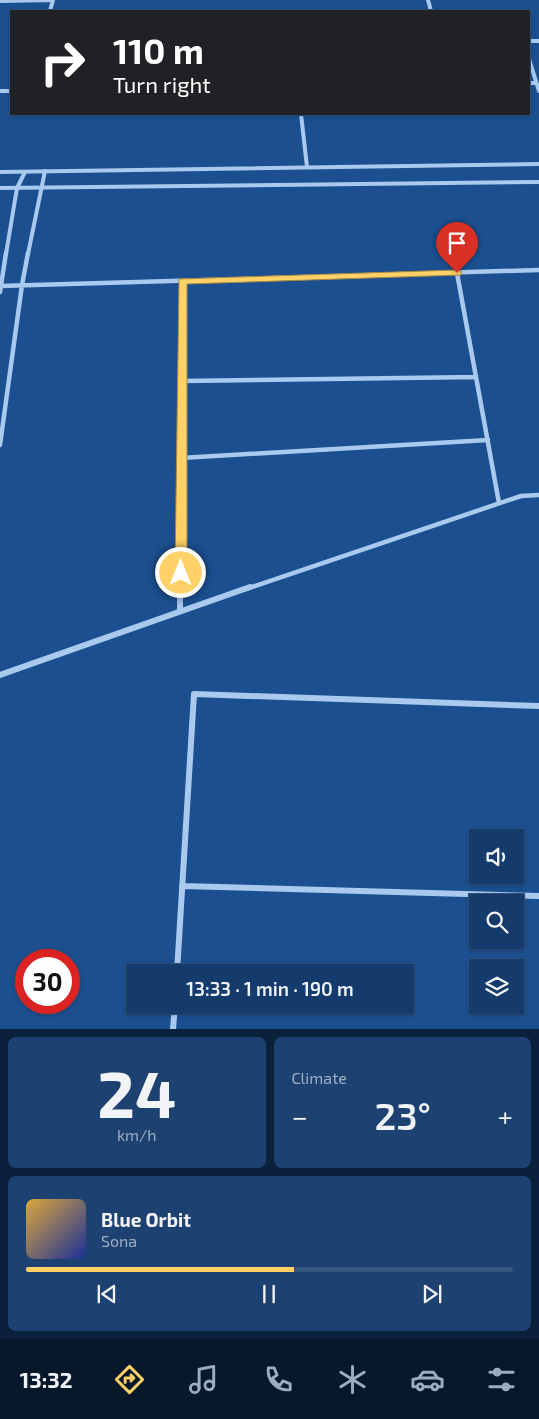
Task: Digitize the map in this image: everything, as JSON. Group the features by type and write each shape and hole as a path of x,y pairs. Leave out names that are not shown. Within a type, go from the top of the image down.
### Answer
{"street":[{"path":"0,1 53,0"},
{"path":"530,62 539,91"},
{"path":"530,83 536,83"},
{"path":"301,115 307,167"},
{"path":"0,172 539,164"},
{"path":"0,445 22,285 45,171"},
{"path":"0,292 17,188 25,172"},
{"path":"0,188 539,182"},
{"path":"0,286 539,270"},
{"path":"457,273 499,503"},
{"path":"180,611 182,281"},
{"path":"182,381 476,377"},
{"path":"181,458 488,440"},
{"path":"0,675 180,611 499,503 521,496 539,495"},
{"path":"177,964 194,694 539,706"},
{"path":"182,886 539,896"},
{"path":"173,1029 174,1014"}],"route":[{"path":"181,573 182,281 457,273"}]}
